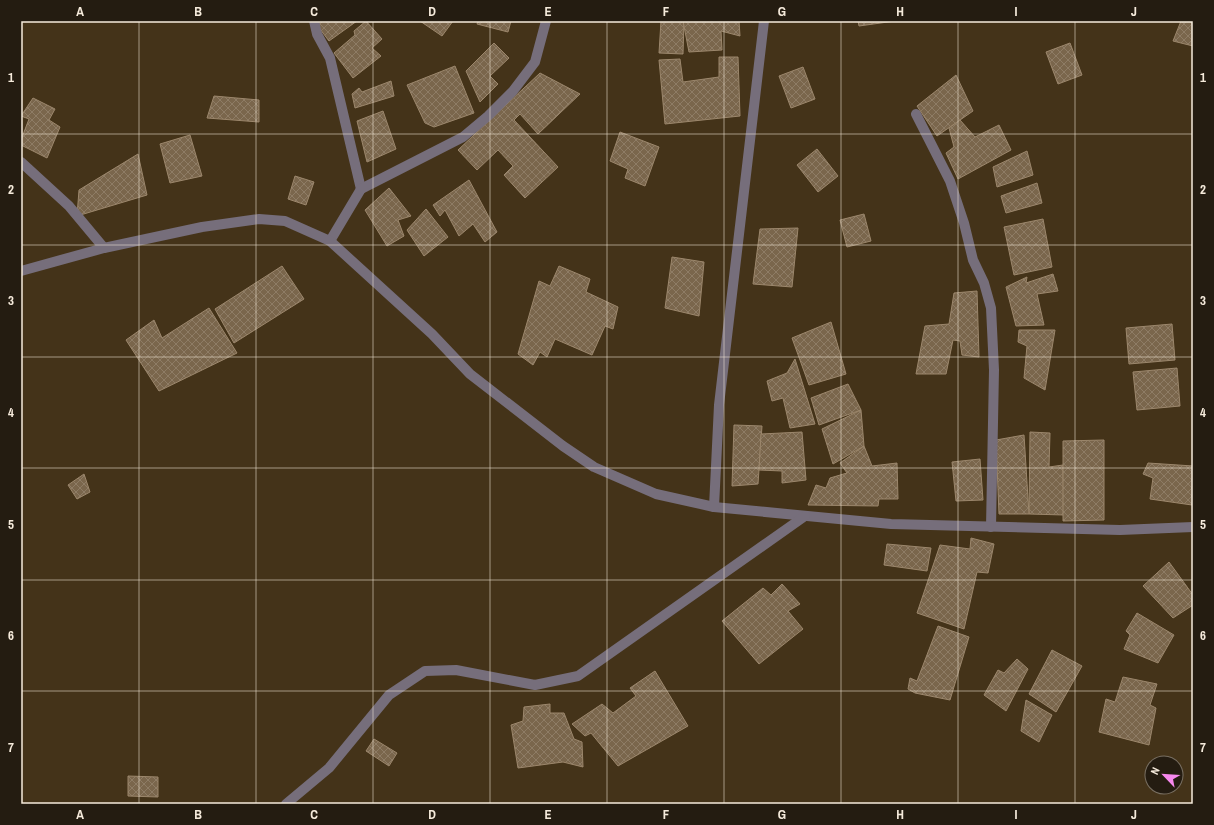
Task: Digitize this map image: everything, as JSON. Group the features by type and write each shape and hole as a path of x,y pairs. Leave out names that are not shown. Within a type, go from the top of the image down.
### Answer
{"street":[{"path":"314,21 316,34 330,58 361,189"},
{"path":"330,241 361,189 463,137 488,116 513,91 535,62 546,21"},
{"path":"714,507 719,405 764,21"},
{"path":"916,114 950,180 964,223 973,260 984,283 991,308 994,370 990,526"},
{"path":"21,162 69,206 104,248"},
{"path":"21,271 104,248 202,228 259,219 285,221 330,241 432,334 470,374 563,446 594,468 656,494 714,507 891,524 1120,530 1193,527"},
{"path":"286,804 329,768 388,695 425,671 456,670 534,686 578,676 805,516"}],"building":[{"path":"314,21 357,21 329,41"},
{"path":"366,21 382,39 372,48 381,56 353,78 334,53 355,35 354,31"},
{"path":"420,21 453,21 442,36"},
{"path":"478,21 511,21 508,32 477,24"},
{"path":"661,21 684,21 683,54 659,53"},
{"path":"683,21 739,21 740,36 721,31 722,50 689,52"},
{"path":"858,21 895,21 859,26"},
{"path":"1181,21 1193,21 1193,46 1173,41"},
{"path":"494,43 509,58 490,76 498,84 480,102 466,71"},
{"path":"1070,43 1082,75 1058,84 1046,52"},
{"path":"719,57 738,57 740,116 665,124 659,60 680,59 683,82 719,77"},
{"path":"455,66 474,113 434,127 425,123 407,85"},
{"path":"803,67 815,99 791,108 779,76"},
{"path":"540,73 580,94 538,134 520,114 514,120 558,167 525,198 504,175 513,166 498,150 477,170 458,150"},
{"path":"956,75 973,111 937,136 917,106"},
{"path":"391,81 394,96 355,108 352,94 359,88 362,92"},
{"path":"214,96 259,100 259,122 207,118"},
{"path":"33,98 55,109 49,120 60,127 47,158 21,145 21,140 29,119 21,116"},
{"path":"383,111 396,149 367,162 357,121"},
{"path":"960,120 975,137 999,125 1011,150 958,179 946,153 954,147 949,128"},
{"path":"620,132 659,147 645,186 625,178 628,169 610,161"},
{"path":"190,135 202,176 170,183 160,144"},
{"path":"817,149 838,176 818,192 797,165"},
{"path":"1027,151 1033,175 997,187 993,167"},
{"path":"138,154 147,195 77,216 79,190"},
{"path":"295,176 314,182 306,205 288,199"},
{"path":"469,180 497,232 485,242 473,224 459,236 445,210 440,216 433,205"},
{"path":"1037,183 1042,203 1006,213 1001,196"},
{"path":"389,188 411,216 398,220 404,236 387,246 365,210"},
{"path":"426,209 448,237 424,256 407,230"},
{"path":"864,214 871,241 847,247 840,220"},
{"path":"1043,219 1052,267 1014,275 1004,227"},
{"path":"798,228 792,287 753,284 760,229"},
{"path":"672,257 704,262 699,316 665,308"},
{"path":"282,266 304,299 234,343 215,309"},
{"path":"559,266 590,279 586,292 618,307 613,329 605,326 592,355 555,339 547,357 540,352 533,365 518,354 539,281 550,286"},
{"path":"1053,274 1058,291 1037,294 1044,325 1016,326 1006,287 1027,277 1026,283"},
{"path":"977,291 979,357 962,355 960,341 953,340 946,374 916,374 925,326 949,324 954,293"},
{"path":"209,308 237,353 159,391 126,340 154,320 162,338"},
{"path":"831,322 846,374 809,385 792,338"},
{"path":"1172,324 1175,360 1129,364 1126,328"},
{"path":"1019,330 1055,330 1045,390 1024,378 1027,346 1018,342"},
{"path":"795,359 815,424 790,428 783,398 772,401 767,381 787,373"},
{"path":"1177,368 1180,406 1137,410 1133,372"},
{"path":"848,384 861,410 819,425 811,398"},
{"path":"861,410 864,446 833,464 822,429"},
{"path":"734,425 762,426 758,484 732,486"},
{"path":"802,432 806,480 782,483 782,471 759,470 761,434"},
{"path":"1030,432 1050,433 1049,467 1063,465 1064,515 1029,514"},
{"path":"1024,435 1029,514 999,514 996,440"},
{"path":"1104,440 1104,520 1063,521 1063,441"},
{"path":"864,446 872,466 897,463 898,499 879,499 878,506 808,505 816,485 826,488 830,478 847,473 840,463"},
{"path":"980,459 983,500 956,501 952,462"},
{"path":"1148,463 1193,466 1192,505 1150,499 1153,478 1143,474"},
{"path":"84,474 90,492 77,499 68,485"},
{"path":"971,538 994,544 988,573 977,572 964,629 917,613 940,545 970,549"},
{"path":"887,544 931,548 927,571 884,565"},
{"path":"1169,562 1193,595 1193,605 1173,618 1143,586"},
{"path":"782,584 800,604 788,611 803,629 759,664 722,621 763,588 771,595"},
{"path":"1137,613 1174,635 1158,663 1124,649 1130,635 1126,631"},
{"path":"938,626 969,637 950,700 915,693 908,689 910,678 917,681"},
{"path":"1052,650 1082,666 1056,712 1029,694"},
{"path":"1017,659 1028,669 1006,711 984,695 998,670 1004,673"},
{"path":"655,671 688,726 618,766 591,733 585,736 572,724 602,704 613,713 636,696 630,688"},
{"path":"1123,677 1157,684 1150,705 1156,708 1149,745 1099,732 1106,699 1115,702"},
{"path":"1026,700 1052,715 1039,742 1021,731"},
{"path":"550,704 550,713 564,713 574,739 582,742 583,767 563,762 518,768 511,725 523,721 524,707"},
{"path":"374,739 397,753 389,766 366,751"},
{"path":"128,776 158,777 158,797 128,796"}]}
